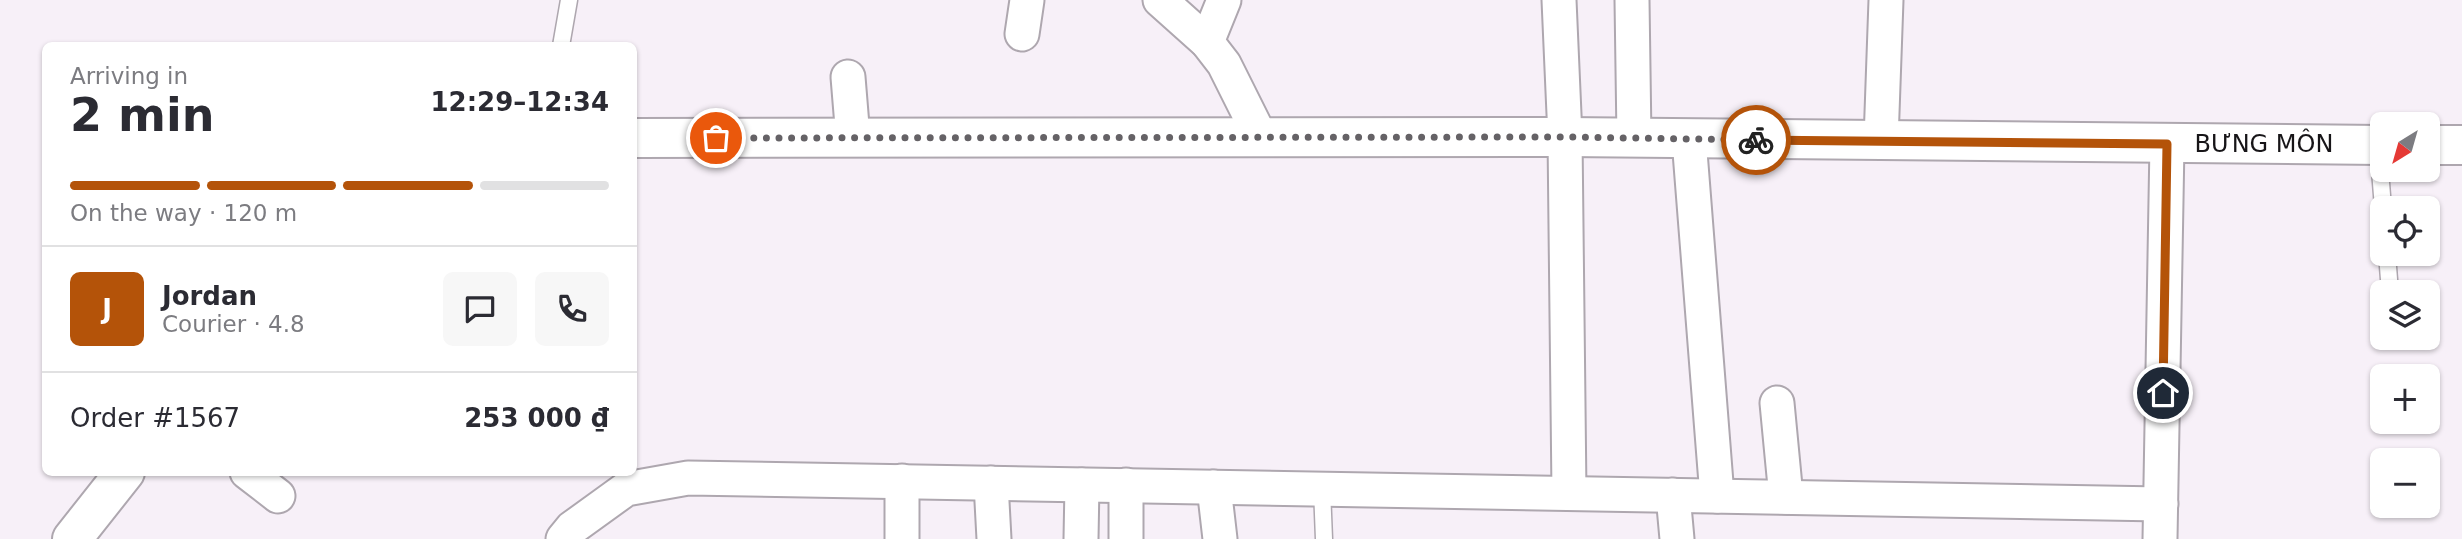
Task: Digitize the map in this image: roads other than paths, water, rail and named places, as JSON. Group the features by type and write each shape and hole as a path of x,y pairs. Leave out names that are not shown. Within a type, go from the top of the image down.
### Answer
{"street":[{"path":"1022,34 1027,0"},
{"path":"1160,0 1207,42 1224,64 1261,138"},
{"path":"1207,42 1224,0"},
{"path":"1559,0 1565,137 1569,493"},
{"path":"1632,0 1634,138"},
{"path":"1881,141 1886,0"},
{"path":"848,77 853,138"},
{"name":"BƯNG MÔN","path":"637,138 1565,137 2370,145"},
{"path":"1689,139 1717,496"},
{"path":"2160,539 2167,144"},
{"path":"2440,145 2462,145"},
{"path":"1777,403 1786,497"},
{"path":"83,532 122,476"},
{"path":"252,476 278,496"},
{"path":"563,539 572,528 626,489 688,478 2161,504"},
{"path":"902,481 902,539"},
{"path":"991,483 994,539"},
{"path":"1082,485 1082,539"},
{"path":"1126,485 1126,539"},
{"path":"1214,487 1220,539"},
{"path":"1673,495 1677,539"}],"lane":[{"path":"562,42 569,0"},
{"path":"1322,489 1324,539"}]}
